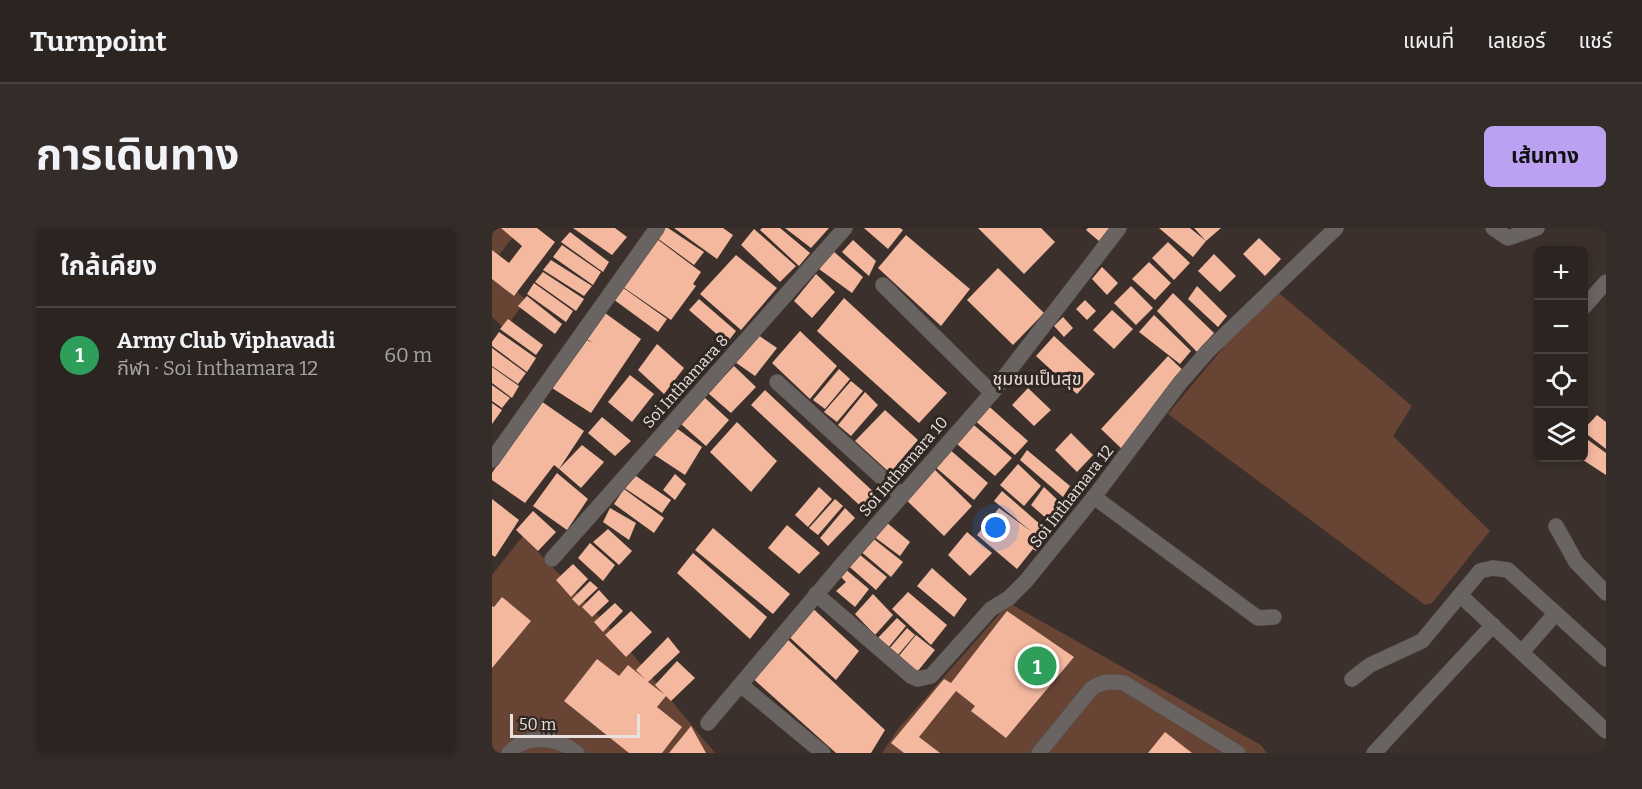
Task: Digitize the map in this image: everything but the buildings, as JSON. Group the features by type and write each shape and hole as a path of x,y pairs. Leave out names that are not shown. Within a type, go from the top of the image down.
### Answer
{"street":[{"path":"492,460 657,228"},
{"name":"Soi Inthamara 8","path":"552,559 845,228"},
{"name":"Soi Inthamara 10","path":"708,723 816,594 992,393 1119,228"},
{"name":"Soi Inthamara 12","path":"816,594 911,676 925,679 931,676 992,609 1017,591 1095,497 1180,383 1208,351 1336,228"},
{"path":"1493,228 1508,238 1537,228"},
{"path":"1588,303 1606,282"},
{"path":"883,285 992,393"},
{"path":"777,382 902,495"},
{"path":"1095,497 1258,618 1274,617"},
{"path":"1556,526 1576,562 1606,593"},
{"path":"1352,679 1376,662 1422,641 1480,571 1493,568 1508,570 1606,659"},
{"path":"1460,595 1606,731"},
{"path":"1522,652 1555,614"},
{"path":"1374,753 1493,625"},
{"path":"1039,753 1091,689 1101,682 1111,681 1124,683 1238,753"},
{"path":"741,685 823,753"},
{"path":"509,753 521,744 536,740 550,740 568,746 577,753"}],"shaded area":[{"path":"492,228 520,228 492,264"},
{"path":"492,269 526,300 505,329 492,317"},
{"path":"1279,293 1412,406 1393,436 1490,531 1432,603 1425,605 1168,414 1227,343"},
{"path":"523,536 613,631 715,753 492,753 492,575"},
{"path":"1009,603 1261,745 1267,753 882,753 898,729"}],"place":[{"name":"Army Club Viphavadi","path":"1037,666"}],"district":[{"name":"ชุมชนเป็นสุข","path":"1037,379"}]}
